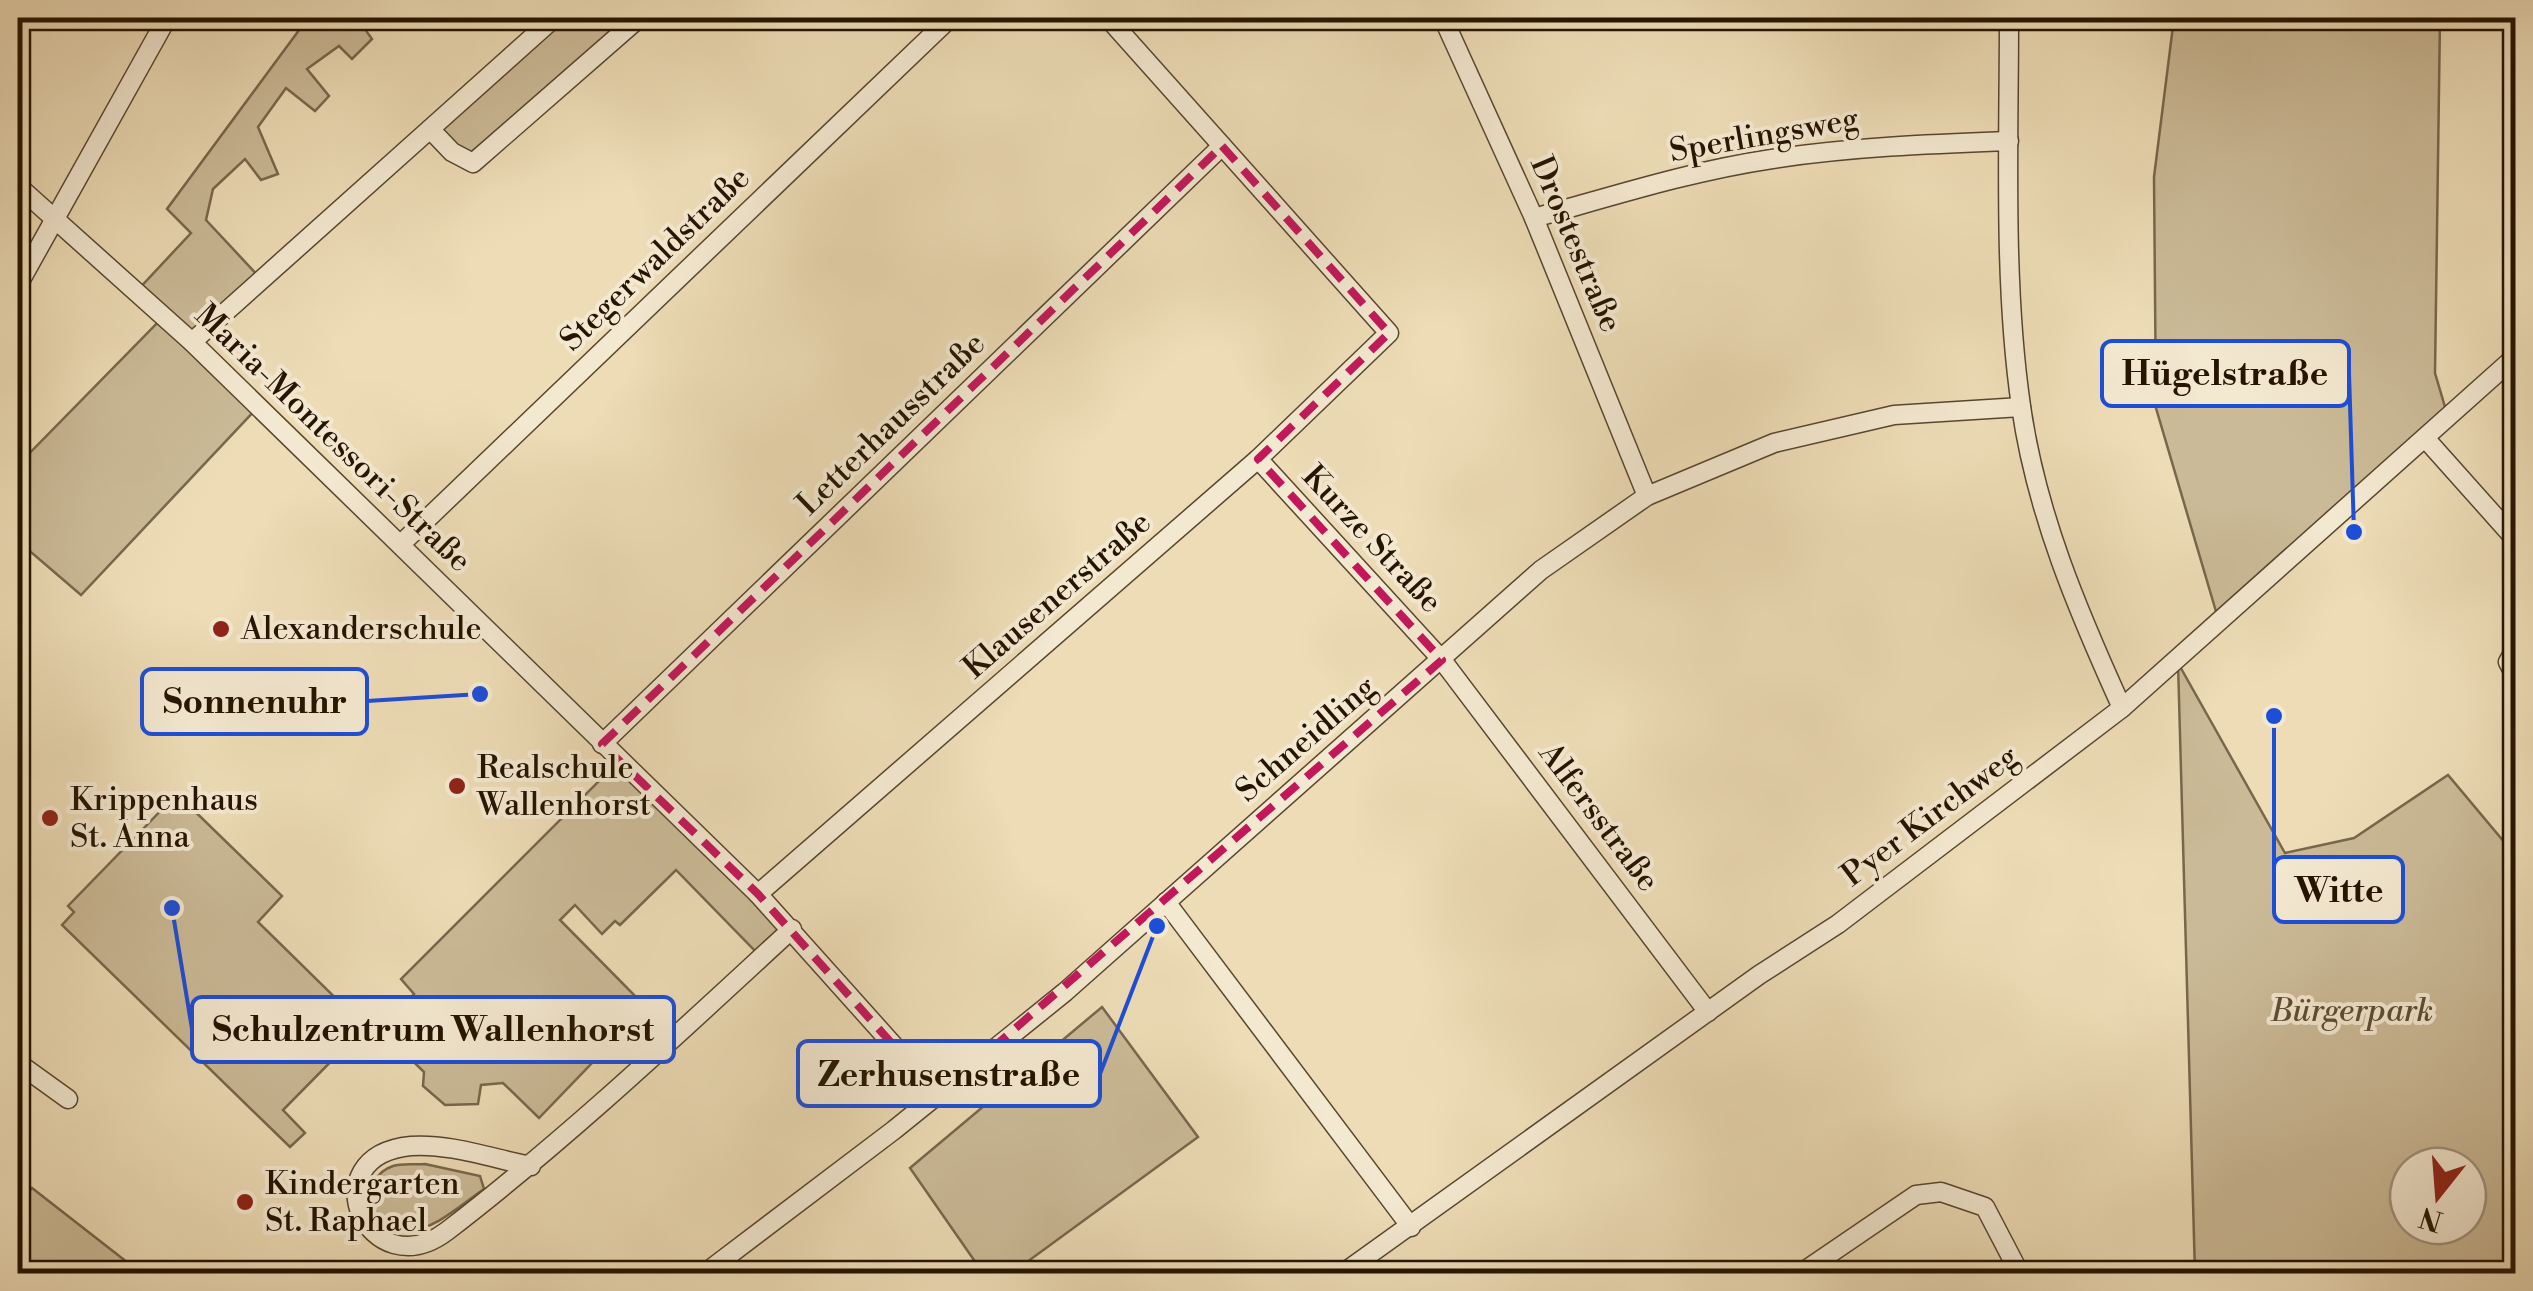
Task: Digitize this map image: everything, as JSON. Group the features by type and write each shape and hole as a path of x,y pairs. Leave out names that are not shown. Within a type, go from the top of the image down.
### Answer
{"street":[{"path":"18,285 167,18"},
{"path":"192,342 554,18"},
{"path":"430,129 452,152 473,163 639,18"},
{"name":"Stegerwaldstraße","path":"401,544 950,18"},
{"path":"1108,18 1222,146"},
{"name":"Drostestraße","path":"1443,18 1534,218 1647,496"},
{"path":"2009,18 2008,141 2020,406 2045,515 2067,585 2122,708"},
{"name":"Sperlingsweg","path":"1534,218 1692,174 1774,158 1893,145 2008,141"},
{"name":"Klausenerstraße","path":"758,894 1258,459 1389,333 1222,146"},
{"name":"Letterhausstraße","path":"602,744 1222,146"},
{"name":"Maria-Montessori-Straße","path":"18,186 192,342 758,894 938,1095"},
{"name":"Pyer Kirchweg","path":"1342,1274 1708,1012 1838,924 2122,708 2516,356"},
{"name":"Schneidling","path":"704,1274 938,1095 1166,902 1541,570 1647,496 1774,443 1894,415 2020,406"},
{"path":"2425,438 2516,540"},
{"name":"Kurze Straße","path":"1258,459 1442,660"},
{"path":"2516,648 2508,662 2516,677"},
{"name":"Alfersstraße","path":"1442,660 1708,1012"},
{"path":"1166,902 1411,1226"},
{"path":"532,1166 411,1146 380,1152 362,1168 356,1197 360,1216 375,1238 395,1245 440,1236 532,1166 792,929"},
{"path":"18,1063 68,1099"},
{"path":"1800,1274 1916,1196 1941,1192 1984,1207 2020,1274"}],"highlighted area":[{"path":"1222,146 1389,333 1258,459 1442,660 938,1095 758,894 602,744"}],"green space":[{"path":"308,18 357,18 372,39 352,59 339,46 307,69 329,96 315,111 286,88 258,127 278,174 261,180 245,159 213,189 206,220 262,280 193,343 258,407 81,595 18,541 18,465 163,317 136,292 191,233 167,209"},
{"path":"554,18 639,18 473,163 430,129"},
{"path":"2174,18 2440,18 2435,373 2448,417 2220,625 2156,408 2154,177"},
{"name":"Bürgerpark","path":"2178,663 2285,853 2354,838 2448,775 2515,855 2515,1273 2195,1273"},
{"path":"619,761 792,929 761,957 676,870 620,925 615,921 602,934 575,905 560,920 646,1007 539,1118 503,1083 481,1085 478,1104 445,1105 423,1086 424,1072 380,1029 414,994 401,979"},
{"path":"177,794 282,896 258,922 365,1027 283,1110 305,1133 290,1147 62,925 74,912 68,906"},
{"path":"1102,1007 1198,1137 1012,1273 983,1273 910,1168"},
{"path":"425,1164 480,1176 484,1189 428,1226 407,1231 395,1229 377,1214 372,1192 375,1181 393,1166"},
{"path":"32,1188 141,1273 18,1273 18,1205"}],"place":[{"name":"Hügelstraße","path":"2354,532"},
{"name":"Alexanderschule","path":"221,629"},
{"name":"Sonnenuhr","path":"480,694"},
{"name":"Witte","path":"2274,716"},
{"name":"Realschule Wallenhorst","path":"457,786"},
{"name":"Krippenhaus St. Anna","path":"50,818"},
{"name":"Schulzentrum Wallenhorst","path":"172,908"},
{"name":"Zerhusenstraße","path":"1157,926"},
{"name":"Kindergarten St. Raphael","path":"245,1202"}]}
